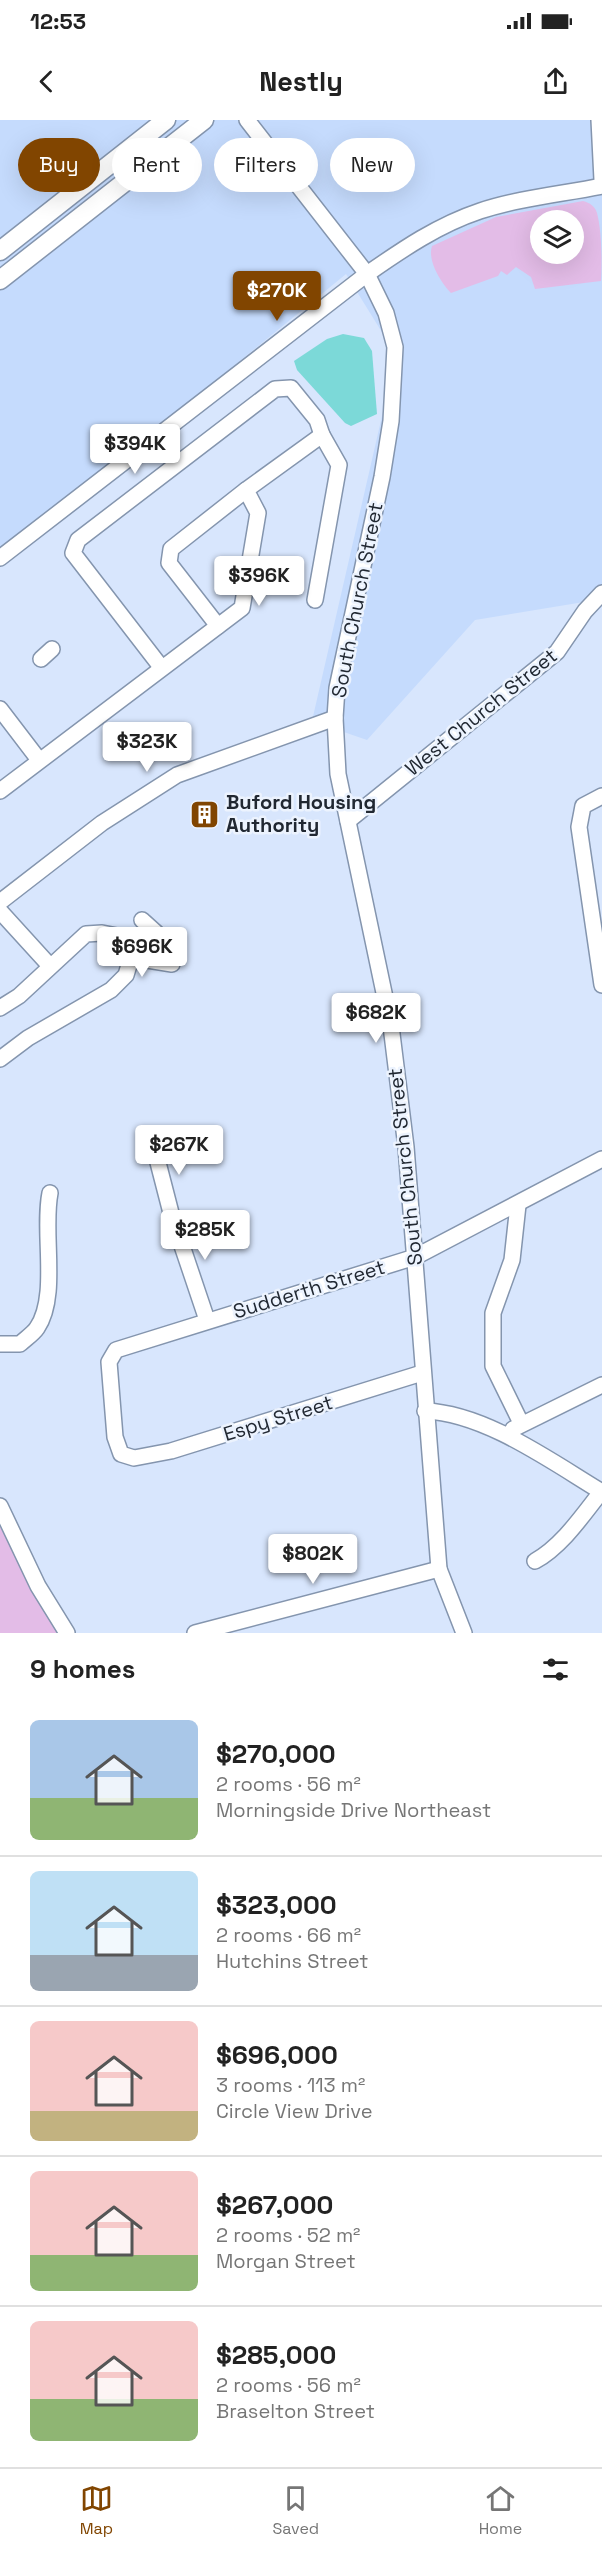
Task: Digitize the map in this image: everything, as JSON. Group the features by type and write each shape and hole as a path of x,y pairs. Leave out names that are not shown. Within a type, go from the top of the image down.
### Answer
{"main road":[{"path":"0,251 166,120"},
{"path":"0,280 204,120"}],"street":[{"name":"South Church Street","path":"247,120 367,273 386,313 395,347 395,384 382,477 337,688 335,718 338,774 391,1026 406,1147 439,1569 464,1633"},
{"path":"599,120 602,180"},
{"path":"0,558 367,273 434,230 480,211 513,202 602,186"},
{"path":"160,667 73,553 78,540 275,389 291,388 317,420 322,435 339,465 315,600"},
{"path":"218,626 169,563 171,549 246,490 322,435"},
{"path":"0,791 160,667 242,608 258,513 246,490"},
{"name":"West Church Street","path":"348,820 557,652 585,611 602,593"},
{"path":"0,710 39,760"},
{"path":"0,902 102,823 177,775 335,718"},
{"path":"602,796 583,806 579,826 602,985"},
{"path":"0,911 50,966"},
{"path":"129,957 172,964 173,948 142,921"},
{"path":"0,1008 19,996 86,934 102,933 117,936 128,948 129,965 126,975 111,990 28,1038 0,1059"},
{"path":"154,1147 171,1213 207,1320"},
{"name":"Sudderth Street","path":"134,1458 121,1454 115,1437 109,1362 116,1350 415,1257 602,1160"},
{"path":"0,1344 20,1344 36,1329 42,1318 48,1289 46,1213 50,1193"},
{"path":"518,1205 512,1260 493,1313 493,1366 521,1423"},
{"name":"Espy Street","path":"134,1458 171,1451 422,1373"},
{"path":"506,1434 521,1423 602,1385"},
{"path":"425,1411 438,1412 506,1434 602,1492 573,1528 544,1556 535,1561"},
{"path":"0,1506 38,1586 67,1633"},
{"path":"195,1633 439,1569"}],"shaded area":[{"path":"0,120 602,120 602,599 475,620 367,740 312,721 396,355 346,274 0,558"},
{"path":"583,201 594,207 599,221 601,281 535,289 531,277 516,267 507,275 501,271 498,276 451,293 433,264 432,246 496,217 530,211 530,264 584,264 584,210 534,210"},
{"path":"343,334 364,338 372,351 377,414 351,426 345,423 297,370 294,361 327,339"},
{"path":"0,1527 57,1633 0,1633"}],"place":[{"name":"Buford Housing Authority","path":"205,814"}]}
